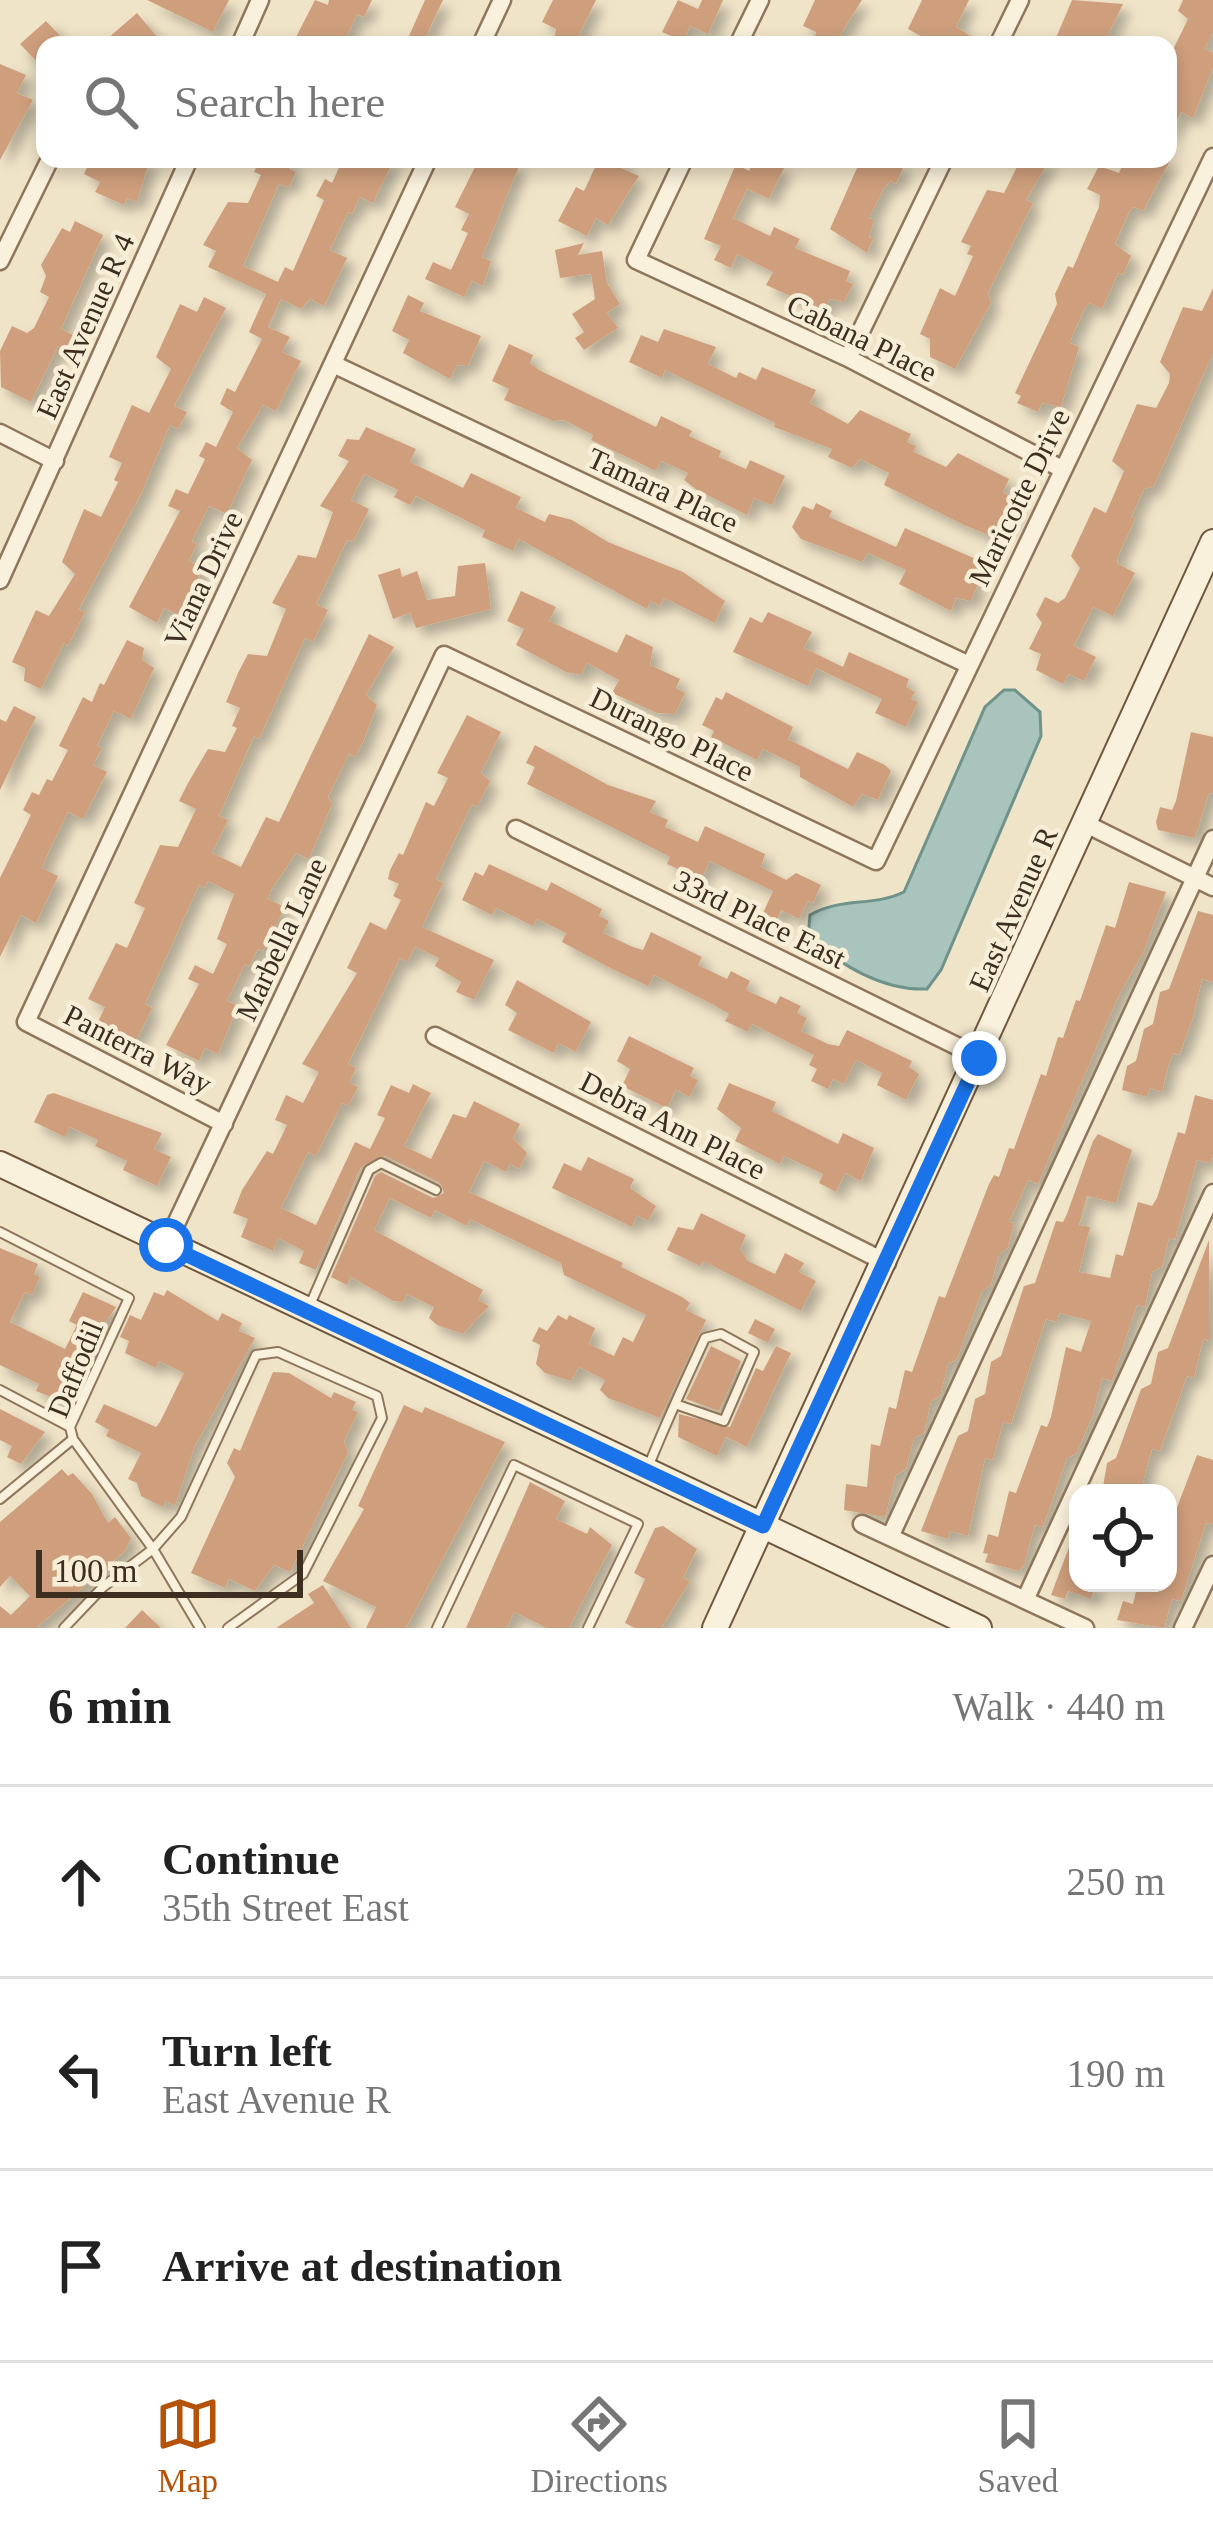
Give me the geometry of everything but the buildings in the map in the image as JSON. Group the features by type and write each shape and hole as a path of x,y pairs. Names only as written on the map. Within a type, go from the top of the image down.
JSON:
{"main road":[{"name":"East Avenue R","path":"715,1628 1213,542"},
{"path":"0,1164 979,1628"}],"street":[{"path":"244,36 260,0"},
{"path":"485,36 502,0"},
{"path":"742,36 760,0"},
{"path":"1002,36 1020,0"},
{"name":"Maricotte Drive","path":"876,861 1213,157"},
{"path":"0,261 46,168"},
{"name":"East Avenue R 4","path":"0,580 185,168"},
{"name":"Viana Drive","path":"26,1022 424,168"},
{"name":"Cabana Place","path":"680,168 636,260 848,358 1062,470"},
{"path":"848,358 940,168"},
{"name":"Tamara Place","path":"333,364 969,665"},
{"path":"0,433 55,460"},
{"name":"Durango Place","path":"444,655 876,861"},
{"name":"Marbella Lane","path":"166,1245 444,655"},
{"path":"1084,823 1213,887"},
{"name":"33rd Place East","path":"516,829 979,1058"},
{"path":"890,1537 1213,839"},
{"name":"Panterra Way","path":"26,1022 224,1124"},
{"name":"Debra Ann Place","path":"435,1036 886,1263"},
{"path":"1025,1600 1213,1193"},
{"path":"862,1524 1084,1628"},
{"path":"1184,1628 1213,1565"}],"lane":[{"path":"307,1312 369,1170 381,1163 436,1190"},
{"name":"Daffodil","path":"0,1232 129,1298 70,1427 73,1438 0,1499"},
{"path":"646,1472 674,1405 712,1333 754,1352 724,1420 674,1405"},
{"path":"64,1628 103,1587 154,1549 181,1517 256,1355 263,1350 278,1352 377,1396 382,1418 303,1574 228,1628"},
{"path":"0,1390 70,1427"},
{"path":"73,1438 154,1549 200,1628"},
{"path":"437,1628 514,1465 638,1524 588,1628"}],"water":[{"path":"1004,690 1015,690 1040,712 1041,736 941,970 927,989 894,986 863,974 808,938 810,915 904,892 985,707"}],"route":[{"path":"166,1245 763,1526 979,1058"}]}
